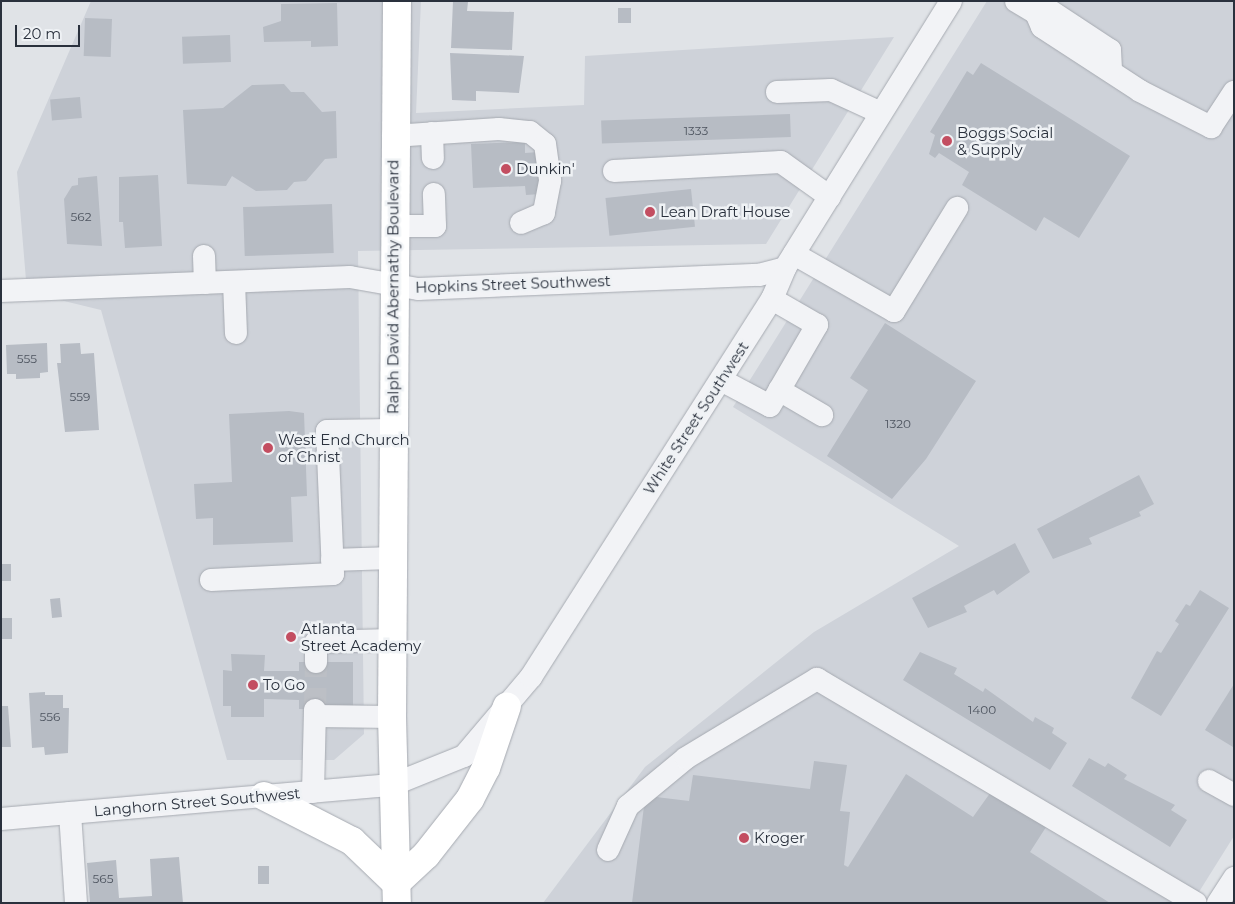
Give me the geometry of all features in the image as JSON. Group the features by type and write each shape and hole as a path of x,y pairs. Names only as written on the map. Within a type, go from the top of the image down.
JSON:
{"main road":[{"name":"Ralph David Abernathy Boulevard","path":"396,1 392,286 392,785 396,893"},
{"path":"264,796 352,841 396,893 470,798 486,768 508,706"}],"street":[{"name":"White Street Southwest","path":"392,785 464,756 508,706 772,299 790,261 951,1"},
{"path":"1016,1 1036,13 1049,10 1110,50 1111,69 1140,90 1211,127 1234,92"},
{"path":"777,92 831,90 882,113"},
{"path":"393,136 499,129 530,132 545,144 550,181 544,213 521,223"},
{"path":"432,133 433,158"},
{"path":"614,171 781,162 830,197"},
{"path":"393,226 434,226 434,194"},
{"path":"790,261 894,311 956,208"},
{"path":"204,256 205,283"},
{"name":"Hopkins Street Southwest","path":"1,291 350,277 392,286 418,289 749,275 790,261"},
{"path":"234,282 236,333"},
{"path":"721,380 770,406 817,324 772,299"},
{"path":"779,390 822,415"},
{"path":"210,580 332,574 328,430 392,430"},
{"path":"332,560 392,558"},
{"path":"316,662 316,642 392,640"},
{"path":"608,850 628,806 686,758 817,679 1196,903"},
{"path":"313,792 315,713 392,717"},
{"path":"1209,782 1234,795"},
{"name":"Langhorn Street Southwest","path":"1,819 392,785"},
{"path":"70,813 76,903"},
{"path":"1218,903 1234,878"}],"shaded area":[{"path":"91,1 421,1 416,113 584,105 585,56 894,37 766,244 358,251 364,734 334,760 227,760 101,310 27,292 17,172"},
{"path":"987,1 1234,1 1234,836 1192,903 543,903 645,767 814,632 959,546 733,407"}],"building":[{"path":"453,1 468,2 467,11 514,12 512,50 451,48"},
{"path":"337,3 338,46 311,47 311,41 264,42 263,27 281,21 281,4"},
{"path":"618,8 631,8 631,23 618,23"},
{"path":"85,18 112,19 111,57 84,56"},
{"path":"230,35 231,62 183,64 182,37"},
{"path":"450,53 524,56 519,93 476,91 476,101 452,100"},
{"path":"981,63 1130,156 1079,238 1044,217 1036,231 962,185 969,172 939,153 935,158 929,154 935,135 930,132 967,71 973,75"},
{"path":"284,84 291,92 304,92 322,112 336,111 337,158 325,159 306,181 294,182 287,190 256,191 232,176 226,186 187,184 183,110 223,108 252,85"},
{"path":"80,97 82,118 52,121 50,100"},
{"path":"790,114 791,137 602,144 601,121"},
{"name":"Dunkin'","path":"525,142 525,153 539,152 540,194 526,195 525,186 473,188 471,144"},
{"path":"158,175 162,246 125,248 123,222 119,222 119,177"},
{"path":"97,176 102,246 67,244 64,199 72,186 78,185 78,178"},
{"name":"Lean Draft House","path":"691,189 695,227 609,236 605,198"},
{"path":"332,204 334,253 245,256 243,207"},
{"path":"885,323 976,381 926,459 892,499 827,456 868,390 850,378"},
{"path":"47,343 48,372 40,373 40,378 16,379 16,374 7,374 6,345"},
{"path":"80,343 81,354 94,353 99,430 65,432 57,363 61,363 60,344"},
{"name":"West End Church of Christ","path":"289,411 304,413 307,496 291,497 293,542 213,545 213,518 196,519 194,484 232,482 229,414"},
{"path":"1139,475 1154,504 1139,512 1141,516 1089,538 1092,544 1053,559 1037,529"},
{"path":"1015,543 1030,572 997,595 994,590 964,606 967,612 928,628 912,598"},
{"path":"1,564 11,564 11,581 1,581"},
{"path":"1200,590 1229,608 1161,716 1131,698 1157,651 1161,653 1179,624 1175,621 1186,604 1190,606"},
{"path":"60,598 62,617 52,618 50,599"},
{"path":"1,618 12,618 12,639 1,639"},
{"path":"920,652 957,668 954,674 983,692 985,688 1033,722 1035,717 1054,728 1052,733 1067,743 1050,770 903,680"},
{"path":"231,654 265,655 264,671 299,671 299,662 353,662 353,710 299,709 299,700 264,699 264,717 231,717 231,706 223,706 223,670 232,671"},
{"path":"1234,684 1234,746 1233,747 1205,730"},
{"path":"45,692 45,695 63,695 63,708 69,708 68,753 45,755 44,747 32,748 29,693"},
{"path":"1,706 8,706 11,747 1,747"},
{"path":"1089,758 1105,767 1108,763 1127,775 1124,779 1175,805 1171,810 1187,820 1170,847 1072,786"},
{"name":"Kroger","path":"814,761 847,765 840,811 850,812 844,865 848,867 906,774 973,817 993,789 1048,824 1030,852 1110,903 632,903 644,806 656,797 689,801 693,775 810,789"},
{"path":"179,857 183,903 90,903 87,863 116,860 119,898 152,896 150,859"},
{"path":"258,866 269,866 269,884 258,884"}],"tunnel":[{"path":"315,710 316,662"}],"place":[{"name":"Boggs Social & Supply","path":"947,141"},
{"name":"Dunkin'","path":"506,169"},
{"name":"Lean Draft House","path":"650,212"},
{"name":"West End Church of Christ","path":"268,448"},
{"name":"Atlanta Street Academy","path":"291,637"},
{"name":"To Go","path":"253,685"},
{"name":"Kroger","path":"744,838"}]}
